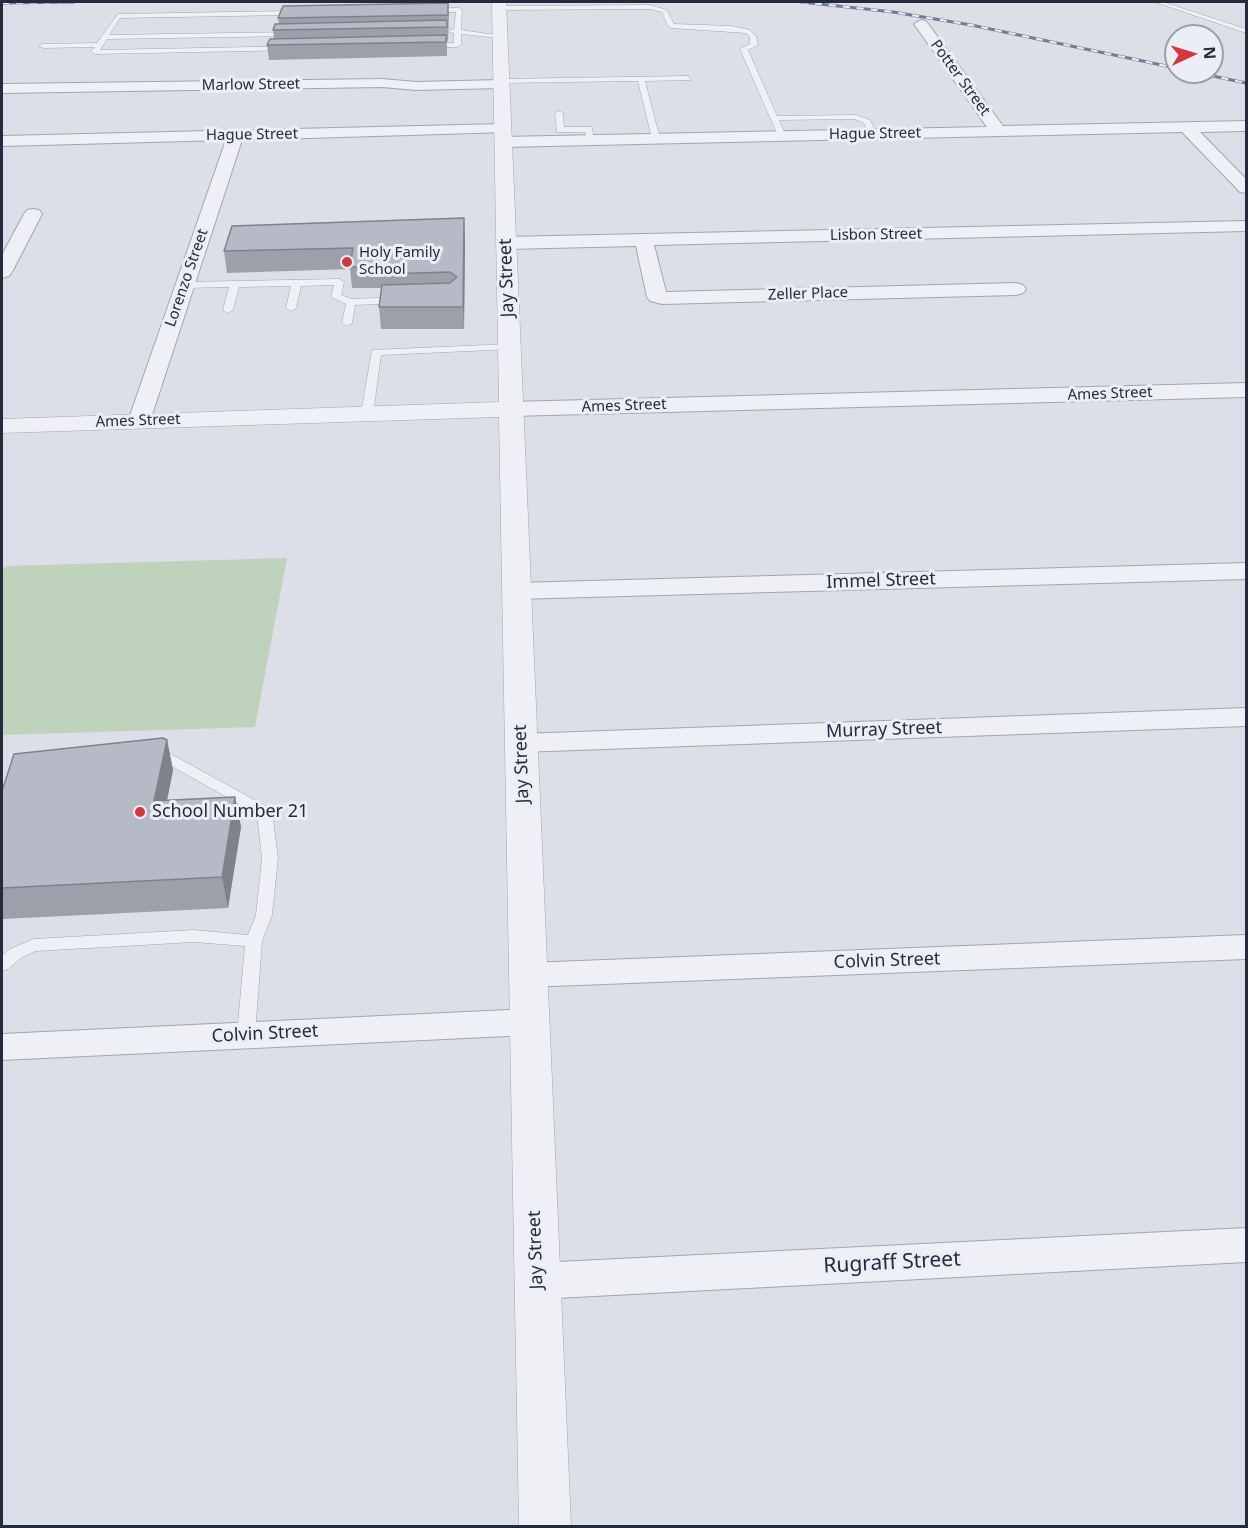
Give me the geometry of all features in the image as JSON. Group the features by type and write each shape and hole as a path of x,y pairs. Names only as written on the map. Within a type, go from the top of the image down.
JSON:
{"street":[{"name":"Jay Street","path":"499,5 545,1527"},
{"name":"Potter Street","path":"921,24 999,132"},
{"name":"Marlow Street","path":"2,89 382,83 416,86 501,83"},
{"name":"Hague Street","path":"2,141 236,135 503,136 591,140 1246,126"},
{"path":"1187,128 1246,188"},
{"name":"Lorenzo Street","path":"139,421 236,135"},
{"path":"2,272 33,214"},
{"name":"Lisbon Street","path":"506,243 1246,226"},
{"name":"Zeller Place","path":"644,241 657,297 662,298 1016,289"},
{"name":"Ames Street","path":"2,426 511,409 1246,390"},
{"name":"Immel Street","path":"516,591 1246,571"},
{"name":"Murray Street","path":"521,743 1246,717"},
{"name":"Colvin Street","path":"528,975 1246,947"},
{"name":"Colvin Street","path":"2,1047 529,1022"},
{"name":"Rugraff Street","path":"537,1281 1246,1245"}],"lane":[{"path":"1158,2 1246,31"},
{"path":"499,5 650,7 665,11 671,26 732,28 748,31 753,36 754,45 744,49 782,136"},
{"path":"456,55 459,33 459,10 118,16 95,52 457,45"},
{"path":"264,49 276,13"},
{"path":"447,19 459,19"},
{"path":"110,26 122,26"},
{"path":"446,30 501,36"},
{"path":"104,37 304,33"},
{"path":"43,46 99,45"},
{"path":"501,83 688,78"},
{"path":"641,79 656,139"},
{"path":"559,113 560,130 589,129 591,140"},
{"path":"774,118 856,117 867,122 873,134"},
{"path":"185,285 339,282 336,297 351,302 407,300"},
{"path":"291,308 297,283"},
{"path":"228,310 235,284"},
{"path":"347,322 351,302"},
{"path":"367,414 376,351 509,347"},
{"path":"138,759 169,758 264,812 270,858 264,915 254,941 246,1035"},
{"path":"2,964 16,953 34,945 194,936 254,941"}],"green space":[{"path":"287,558 255,727 2,735 2,569 8,566"}],"building":[{"path":"448,3 448,15 278,18 283,6"},
{"path":"445,20 447,27 273,30 275,24"},
{"path":"446,35 446,42 267,45 270,39"},
{"path":"464,218 463,307 379,307 382,285 450,283 457,277 450,272 383,274 384,266 350,267 353,248 224,251 232,226"},
{"path":"163,738 167,740 154,801 235,797 222,877 2,888 2,791 14,754"}],"railway":[{"path":"2,3 74,2"},
{"path":"801,2 893,12 971,25 1164,65"},
{"path":"1224,78 1246,83"}],"place":[{"name":"Holy Family School","path":"347,262"},
{"name":"School Number 21","path":"140,812"}]}
